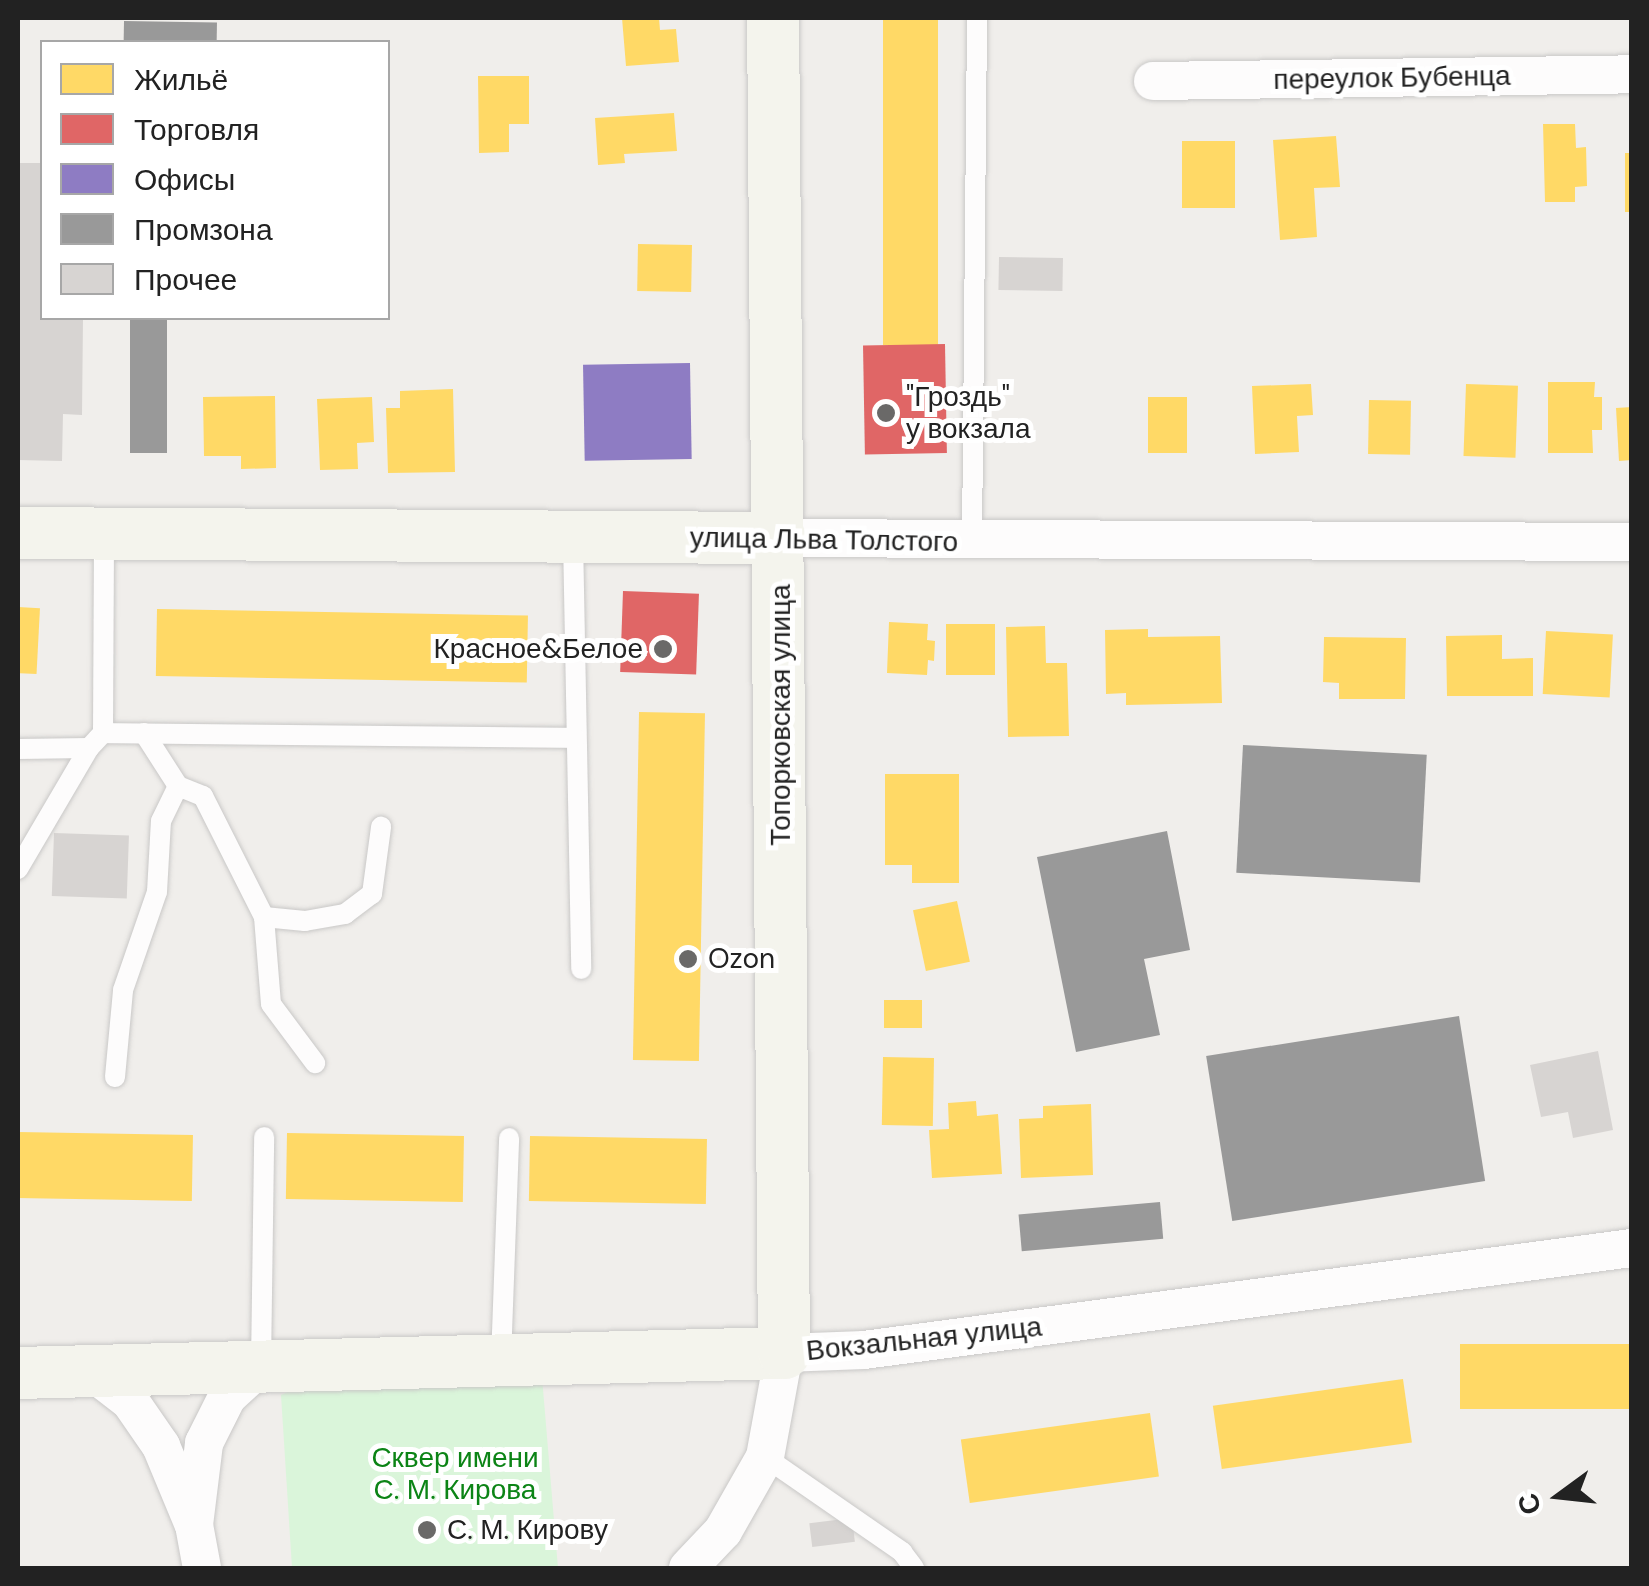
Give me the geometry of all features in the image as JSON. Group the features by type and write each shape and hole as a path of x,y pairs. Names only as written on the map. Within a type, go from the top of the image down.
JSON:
{"street":[{"name":"Топорковская улица","path":"773,18 784,1352"},
{"name":"переулок Бубенца","path":"1152,81 1632,74"},
{"name":"улица Льва Толстого","path":"18,534 972,542 1632,542"},
{"name":"Вокзальная улица","path":"52,1372 864,1350 1632,1248"},
{"path":"688,1568 723,1530 765,1457 784,1352"},
{"path":"194,1526 204,1443 227,1397 261,1366"},
{"path":"52,1372 130,1401 161,1446 194,1526 202,1568"}],"lane":[{"path":"972,542 977,18"},
{"path":"18,870 96,741 104,534"},
{"path":"573,538 581,968"},
{"path":"18,749 144,733 575,738"},
{"path":"144,733 178,786 203,796 264,917 271,1004 315,1063"},
{"path":"114,1077 123,990 158,892 161,820 178,786"},
{"path":"264,917 305,921 345,914 372,894 381,827"},
{"path":"261,1366 264,1137"},
{"path":"501,1360 509,1138"},
{"path":"765,1457 902,1552 914,1568"}],"green space":[{"name":"Сквер имени С. М. Кирова","path":"542,1377 558,1568 292,1568 281,1395 306,1383"}],"building: Жильё":[{"path":"622,18 659,18 660,30 676,29 679,62 626,66"},
{"path":"883,18 938,18 938,345 883,345"},
{"path":"478,76 529,76 529,124 509,124 509,152 479,153"},
{"path":"674,113 677,151 624,154 625,163 598,165 595,118"},
{"path":"1543,124 1575,124 1576,148 1586,147 1587,186 1575,187 1575,202 1545,202"},
{"path":"1336,136 1340,187 1314,188 1317,237 1280,240 1273,140"},
{"path":"1182,141 1235,141 1235,208 1182,208"},
{"path":"1625,153 1632,153 1632,212 1625,212"},
{"path":"638,244 692,245 691,292 637,291"},
{"path":"1548,382 1595,382 1594,397 1602,397 1602,430 1592,430 1593,453 1548,453"},
{"path":"1311,384 1313,415 1297,416 1299,452 1255,454 1252,386"},
{"path":"1466,384 1518,386 1515,458 1463,456"},
{"path":"453,389 455,472 388,473 386,408 400,408 400,391"},
{"path":"275,396 276,468 241,469 241,456 204,456 203,397"},
{"path":"372,397 374,442 357,443 358,469 320,470 317,399"},
{"path":"1148,397 1187,397 1187,453 1148,453"},
{"path":"1369,400 1411,401 1410,455 1368,454"},
{"path":"1632,407 1632,460 1619,461 1616,408"},
{"path":"18,607 40,608 37,674 18,673"},
{"path":"157,609 528,615 527,682 156,676"},
{"path":"889,622 928,624 927,640 935,641 934,661 928,660 927,675 887,673"},
{"path":"946,624 995,624 995,675 946,675"},
{"path":"1045,626 1046,663 1067,663 1069,736 1008,737 1006,627"},
{"path":"1148,629 1148,637 1220,636 1222,703 1126,705 1126,693 1106,694 1105,630"},
{"path":"1546,631 1613,635 1610,697 1543,694"},
{"path":"1502,635 1502,659 1533,658 1533,696 1447,696 1446,636"},
{"path":"1324,637 1406,638 1405,699 1339,699 1339,683 1323,682"},
{"path":"639,712 705,713 699,1061 633,1060"},
{"path":"885,774 959,774 959,883 912,883 912,865 885,865"},
{"path":"957,901 970,962 926,971 913,910"},
{"path":"884,1000 922,1000 922,1028 884,1028"},
{"path":"883,1057 934,1058 933,1126 882,1125"},
{"path":"976,1101 977,1116 998,1114 1002,1174 932,1178 929,1130 949,1129 948,1103"},
{"path":"1091,1104 1093,1175 1021,1178 1019,1119 1043,1118 1043,1106"},
{"path":"18,1132 193,1135 192,1201 18,1198"},
{"path":"287,1133 464,1136 463,1202 286,1199"},
{"path":"530,1136 707,1139 706,1204 529,1201"},
{"path":"1460,1344 1632,1344 1632,1409 1460,1409"},
{"path":"1403,1379 1412,1442 1222,1469 1213,1406"},
{"path":"1150,1413 1159,1476 970,1503 961,1440"}],"building: Торговля":[{"path":"945,344 947,453 865,454 863,345"},
{"path":"623,591 699,594 696,675 620,672"}],"building: Офисы":[{"path":"690,363 692,459 585,461 583,365"}],"building: Промзона":[{"path":"124,21 217,23 217,40 124,40"},
{"path":"130,320 167,320 167,453 130,453"},
{"path":"1243,745 1427,755 1420,882 1236,873"},
{"path":"1167,831 1190,950 1144,959 1160,1035 1076,1052 1037,857"},
{"path":"1459,1016 1485,1181 1232,1221 1206,1056"},
{"path":"1160,1202 1163,1239 1022,1251 1019,1214"}],"building: Прочее":[{"path":"18,163 40,163 40,320 83,320 82,415 63,414 62,461 18,460"},
{"path":"999,257 1063,258 1062,291 998,290"},
{"path":"54,833 129,836 127,899 52,896"},
{"path":"1598,1051 1613,1130 1573,1138 1568,1112 1541,1117 1530,1065"},
{"path":"852,1518 855,1542 812,1547 809,1523"}],"place":[{"name":"\"Гроздь\" у вокзала","path":"886,413"},
{"name":"Красное&Белое","path":"663,649"},
{"name":"Ozon","path":"688,959"},
{"name":"С. М. Кирову","path":"427,1530"}]}
